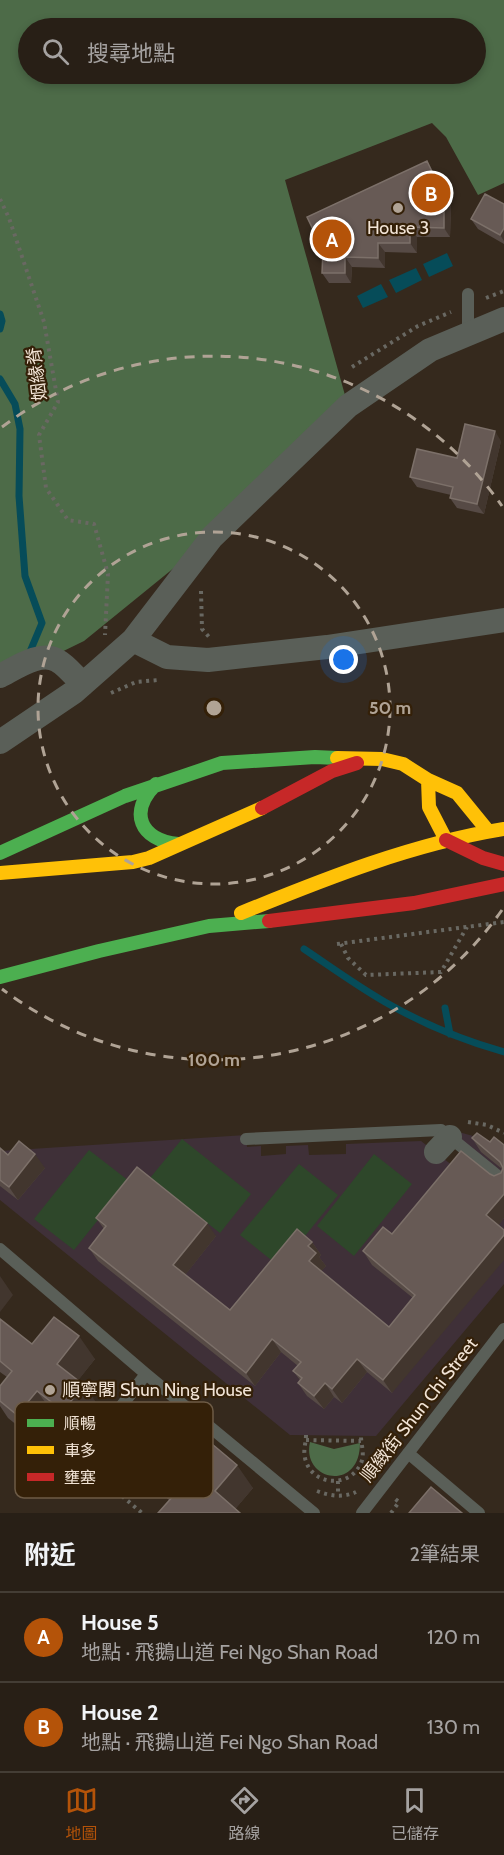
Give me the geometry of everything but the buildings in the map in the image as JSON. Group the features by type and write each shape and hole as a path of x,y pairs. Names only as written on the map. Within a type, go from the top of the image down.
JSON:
{"main road":[{"path":"0,853 125,796 222,763 315,757 389,759 403,764 428,780 457,793 488,831"},
{"path":"0,873 133,862 149,858 256,811 332,771 373,758"},
{"path":"428,780 429,807 446,840 483,858 504,864"},
{"path":"156,784 141,802 142,824 153,838 161,842 178,844"},
{"path":"209,926 386,856 468,834 504,829"},
{"path":"0,977 209,926 301,918 414,903 504,884"}],"street":[{"path":"0,742 74,692 133,640 212,537 348,405 430,350 504,319"},
{"path":"133,640 167,657 208,660 327,647 504,620"},
{"path":"0,676 34,660 47,657 58,661 83,684"}],"lane":[{"path":"468,294 468,333"},
{"path":"246,1139 441,1130 443,1145 504,1181"},
{"path":"0,1249 181,1402"},
{"name":"順緻街 Shun Chi Street","path":"362,1513 504,1329"},
{"path":"124,1402 146,1374"},
{"path":"213,1428 314,1513"},
{"path":"408,1453 479,1513"}],"path":[{"name":"姻緣脊","path":"0,199 9,218 44,322 58,402 39,435 46,488 69,520 93,524 108,573 106,662"},
{"path":"201,590 202,629 211,639 220,640"},
{"path":"467,927 441,972 366,975 348,958 341,944 504,922"},
{"path":"306,1438 362,1438 362,1461 358,1469 343,1481 338,1481 323,1480 309,1468 304,1450 306,1438"},
{"path":"338,1481 338,1496"}],"shaded area":[{"path":"459,1132 504,1145 504,1178 454,1137"},
{"path":"246,1135 247,1147 261,1146 261,1156 286,1154 286,1146 308,1145 309,1155 346,1154 346,1144 421,1141 457,1169 504,1191 504,1284 376,1436 290,1435 0,1200 0,1151"}],"green space":[{"path":"0,0 504,0 504,183 478,195 446,137 432,123 285,180 348,406 212,537 84,641 0,682"},
{"path":"182,1139 251,1194 220,1233 150,1178"},
{"path":"89,1150 129,1181 74,1250 34,1219"},
{"path":"374,1154 412,1184 354,1256 317,1226"},
{"path":"299,1164 338,1195 280,1267 240,1235"},
{"path":"310,1442 334,1449 360,1443 357,1459 351,1469 342,1475 332,1476 322,1473 314,1466 310,1455"}],"water":[{"path":"447,253 453,266 429,277 423,264"},
{"path":"416,268 422,280 396,293 389,280"},
{"path":"381,284 388,297 363,308 357,296"}],"waterway":[{"path":"0,314 2,321 0,329"},
{"path":"0,379 15,404 20,429 19,496 25,576 42,623 29,654"},
{"path":"304,949 364,990 414,1017 458,1037 504,1052"},
{"path":"445,1008 450,1034"}],"traffic: fast":[{"path":"0,853 125,796 222,763 315,757 337,758"},
{"path":"156,784 147,794 142,805 142,823 155,837 178,844"},
{"path":"0,977 209,926 269,921"}],"traffic: slow":[{"path":"337,758 382,759 403,764 428,780 457,793 488,831"},
{"path":"428,780 429,807 446,840"},
{"path":"0,873 133,862 149,858 262,808"},
{"path":"241,913 338,875 403,853 470,835 504,829"}],"traffic: jam":[{"path":"262,808 332,771 357,763"},
{"path":"446,840 483,858 504,864"},
{"path":"269,921 414,903 504,884"}],"place":[{"name":"House 2","path":"431,193"},
{"name":"House 3","path":"398,208"},
{"name":"House 5","path":"332,239"},
{"name":"順寧閣 Shun Ning House","path":"50,1390"}]}
